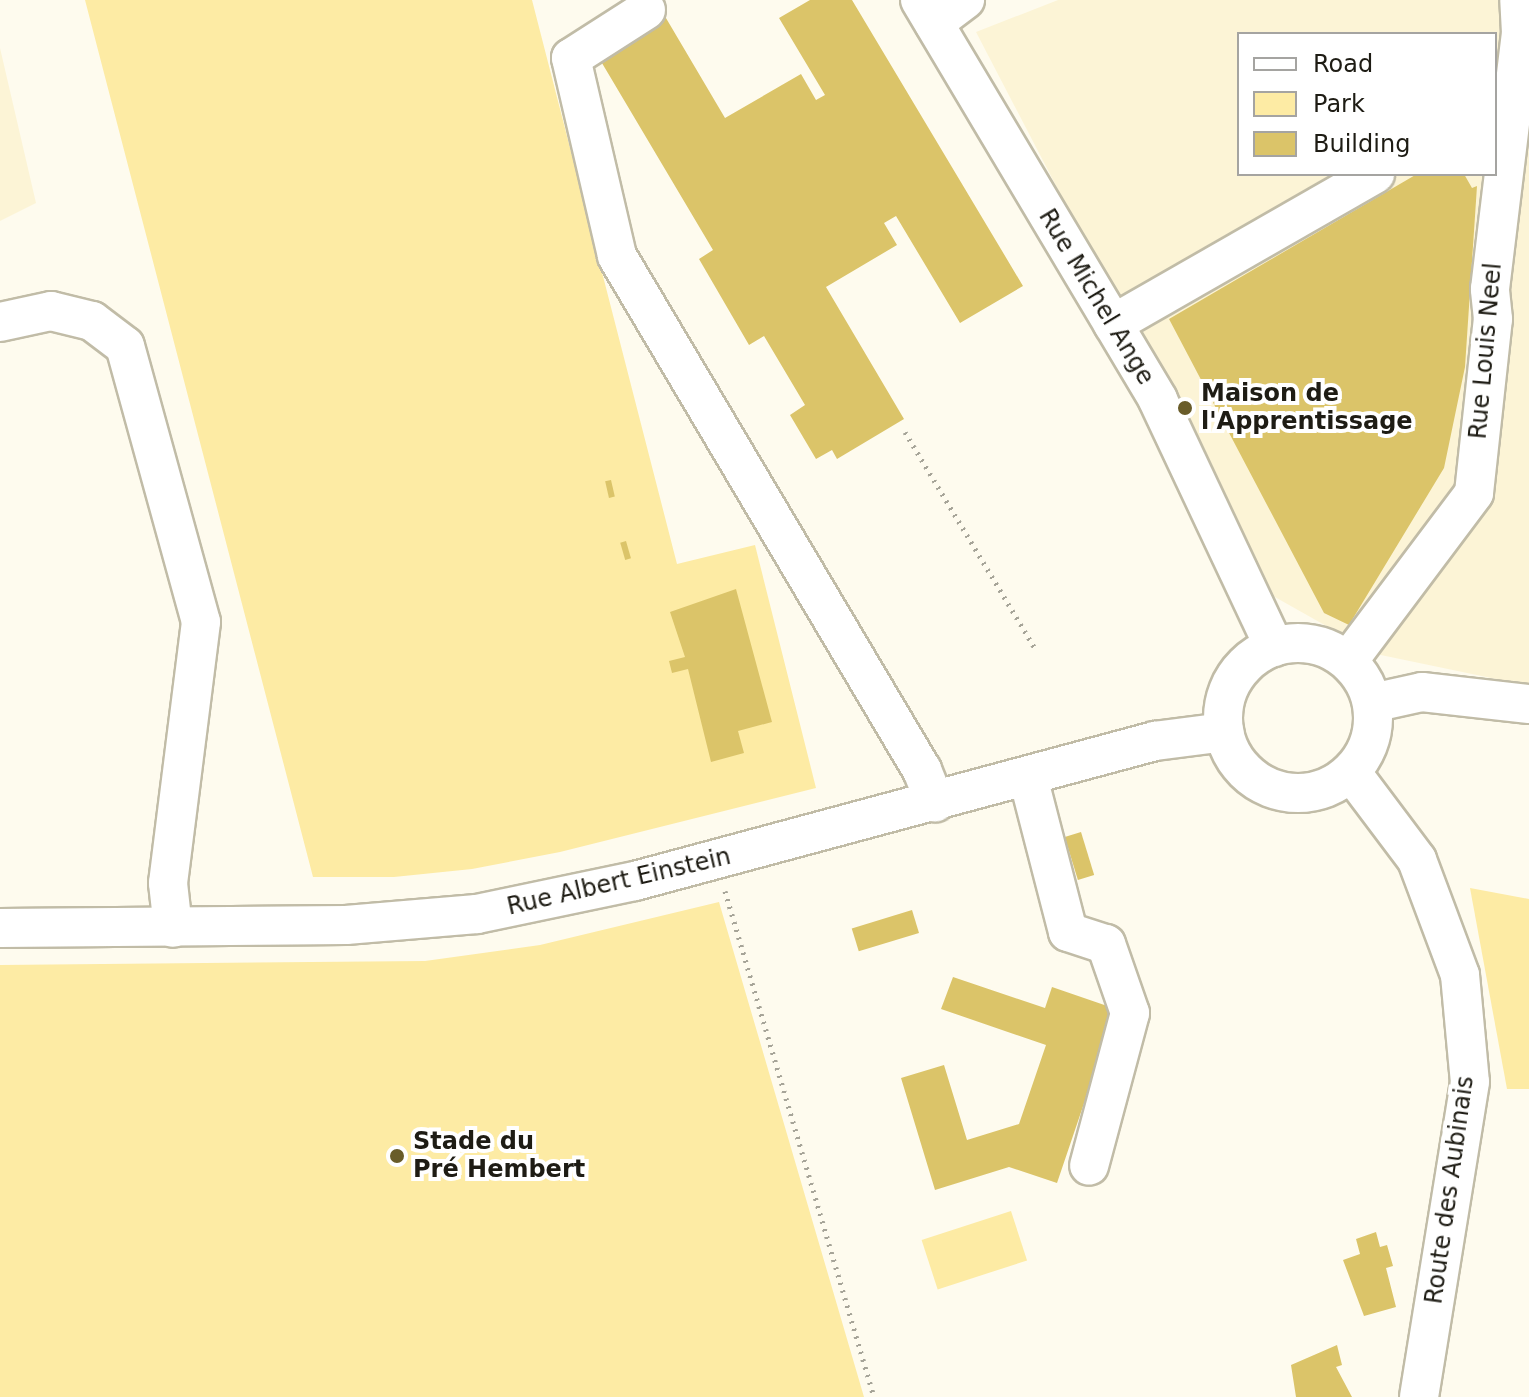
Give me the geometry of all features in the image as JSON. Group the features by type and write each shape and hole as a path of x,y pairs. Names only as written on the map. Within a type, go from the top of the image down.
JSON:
{"street":[{"path":"927,11 965,0"},
{"name":"Rue Louis Neel","path":"1348,661 1474,493 1493,319 1490,289 1504,100 1519,0"},
{"path":"646,10 571,58 617,256 922,770 935,802"},
{"name":"Rue Michel Ange","path":"927,11 1158,400 1274,647"},
{"path":"1113,324 1372,176"},
{"path":"0,322 51,311 92,321 125,346 201,622 168,883 173,928"},
{"path":"1311,644 1348,661 1372,703 1368,745 1351,772 1314,792 1270,788 1239,766 1224,732 1228,691 1241,668 1274,647 1311,644"},
{"path":"1372,703 1422,692 1529,704"},
{"name":"Rue Albert Einstein","path":"0,928 346,925 477,914 635,881 1155,741 1224,732"},
{"name":"Route des Aubinais","path":"1351,772 1417,860 1460,975 1470,1082 1419,1397"},
{"path":"1028,777 1068,932 1106,944 1130,1013 1089,1166"}],"path":[{"path":"905,432 1036,650"},
{"path":"722,881 874,1397"}],"shaded area":[{"path":"1058,0 1529,0 1529,686 1376,654 1268,593 976,32"},
{"path":"0,48 36,203 0,221"}],"green space":[{"path":"85,0 532,0 677,564 755,545 816,788 560,852 472,869 394,877 313,877"},
{"path":"1470,888 1529,899 1529,1089 1507,1089"},
{"name":"Stade du Pré Hembert","path":"719,902 864,1397 0,1397 0,965 425,961 540,945"},
{"path":"1011,1211 1027,1260 938,1290 922,1240"}],"building":[{"path":"810,0 852,0 1023,286 960,323 896,216 884,223 897,245 826,287 904,419 837,459 832,450 816,459 790,415 805,405 764,336 749,345 699,259 713,250 596,53 663,13 725,118 801,74 816,100 825,95 779,18"},
{"path":"1414,176 1465,176 1472,188 1477,186 1465,367 1444,468 1349,625 1324,613 1169,319"},
{"path":"611,480 615,497 609,498 605,481"},
{"path":"626,541 631,558 625,560 620,543"},
{"path":"736,589 772,722 738,731 744,753 711,762 688,669 672,673 669,661 685,657 670,612"},
{"path":"1081,832 1094,875 1078,880 1065,837"},
{"path":"912,910 919,933 859,951 852,928"},
{"path":"953,977 1045,1008 1052,987 1116,1009 1057,1183 1009,1167 935,1190 901,1078 944,1065 967,1140 1019,1124 1046,1045 941,1009"},
{"path":"1376,1232 1380,1247 1387,1245 1393,1266 1386,1268 1396,1307 1364,1316 1343,1260 1360,1254 1356,1239"},
{"path":"1337,1345 1342,1365 1336,1367 1352,1397 1296,1397 1291,1365"}],"place":[{"name":"Maison de l'Apprentissage","path":"1185,408"},
{"name":"Stade du Pré Hembert","path":"397,1156"}]}
